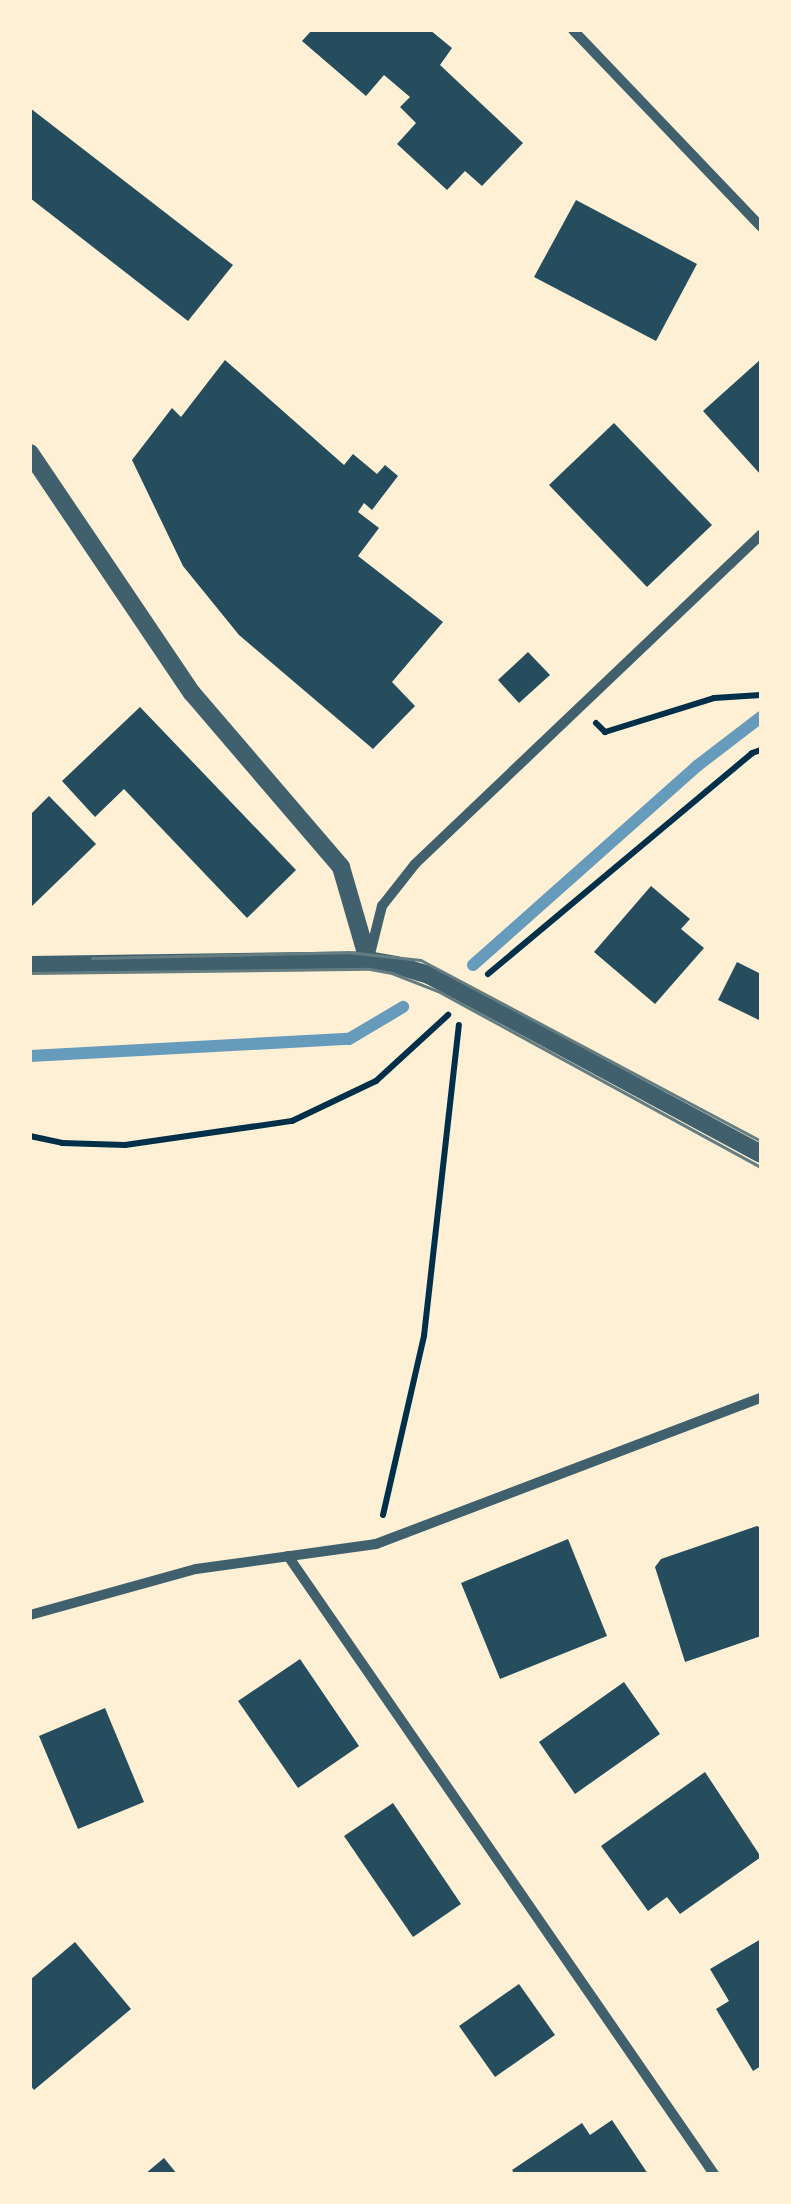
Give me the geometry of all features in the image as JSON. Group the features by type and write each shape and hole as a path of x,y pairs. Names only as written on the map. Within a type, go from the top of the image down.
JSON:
{"street":[{"path":"572,30 761,227"},
{"path":"30,453 192,692 342,866 368,960"},
{"path":"368,960 382,906 415,864 761,535"},
{"path":"30,965 368,960 428,975 761,1154"},
{"path":"30,1615 196,1570 376,1544 761,1398"},
{"path":"288,1556 714,2174"}],"path":[{"path":"582,708 605,732 714,698 761,695"},
{"path":"30,1136 62,1143 126,1145 292,1121 376,1081 432,1033 465,994 752,752 761,750"},
{"path":"376,1544 424,1336 450,1073 465,994"}],"building":[{"path":"312,30 430,30 452,48 440,65 523,143 482,186 465,171 447,190 397,144 416,123 400,107 410,97 384,75 366,96 302,41"},
{"path":"30,108 233,265 188,321 30,198"},
{"path":"576,200 697,264 656,341 534,277"},
{"path":"761,359 761,475 703,411"},
{"path":"225,360 344,465 353,454 377,474 385,465 398,476 372,510 364,503 358,512 379,528 358,556 443,622 392,682 415,706 373,749 239,635 183,566 132,460 172,408 181,417"},
{"path":"614,423 712,525 647,587 549,485"},
{"path":"528,652 550,675 519,703 498,680"},
{"path":"140,707 296,870 247,918 124,789 95,817 62,781"},
{"path":"49,796 96,844 30,908 30,815"},
{"path":"651,886 690,919 681,929 704,948 655,1004 594,952"},
{"path":"737,962 761,974 761,1021 718,1000"},
{"path":"757,1526 761,1528 761,1636 685,1662 655,1567 661,1559"},
{"path":"568,1539 607,1636 500,1679 461,1583"},
{"path":"300,1659 359,1746 298,1788 238,1701"},
{"path":"624,1682 660,1734 575,1794 539,1742"},
{"path":"105,1708 144,1802 78,1829 39,1736"},
{"path":"705,1772 761,1857 680,1914 667,1897 648,1911 601,1846"},
{"path":"393,1803 461,1904 413,1937 344,1836"},
{"path":"761,1939 761,2066 753,2071 716,2009 729,2001 710,1969"},
{"path":"75,1942 131,2009 34,2090 30,2085 30,1980"},
{"path":"519,1984 555,2035 495,2077 459,2026"},
{"path":"612,2120 648,2174 515,2174 512,2170 582,2123 590,2135"},
{"path":"164,2158 177,2174 145,2174"}],"waterway":[{"path":"473,965 697,766 761,717"},
{"path":"30,1056 349,1039 403,1007"}],"tram line":[{"path":"92,958 347,952 421,960 761,1141"},
{"path":"30,973 370,969 392,973 438,991 761,1167"}]}
